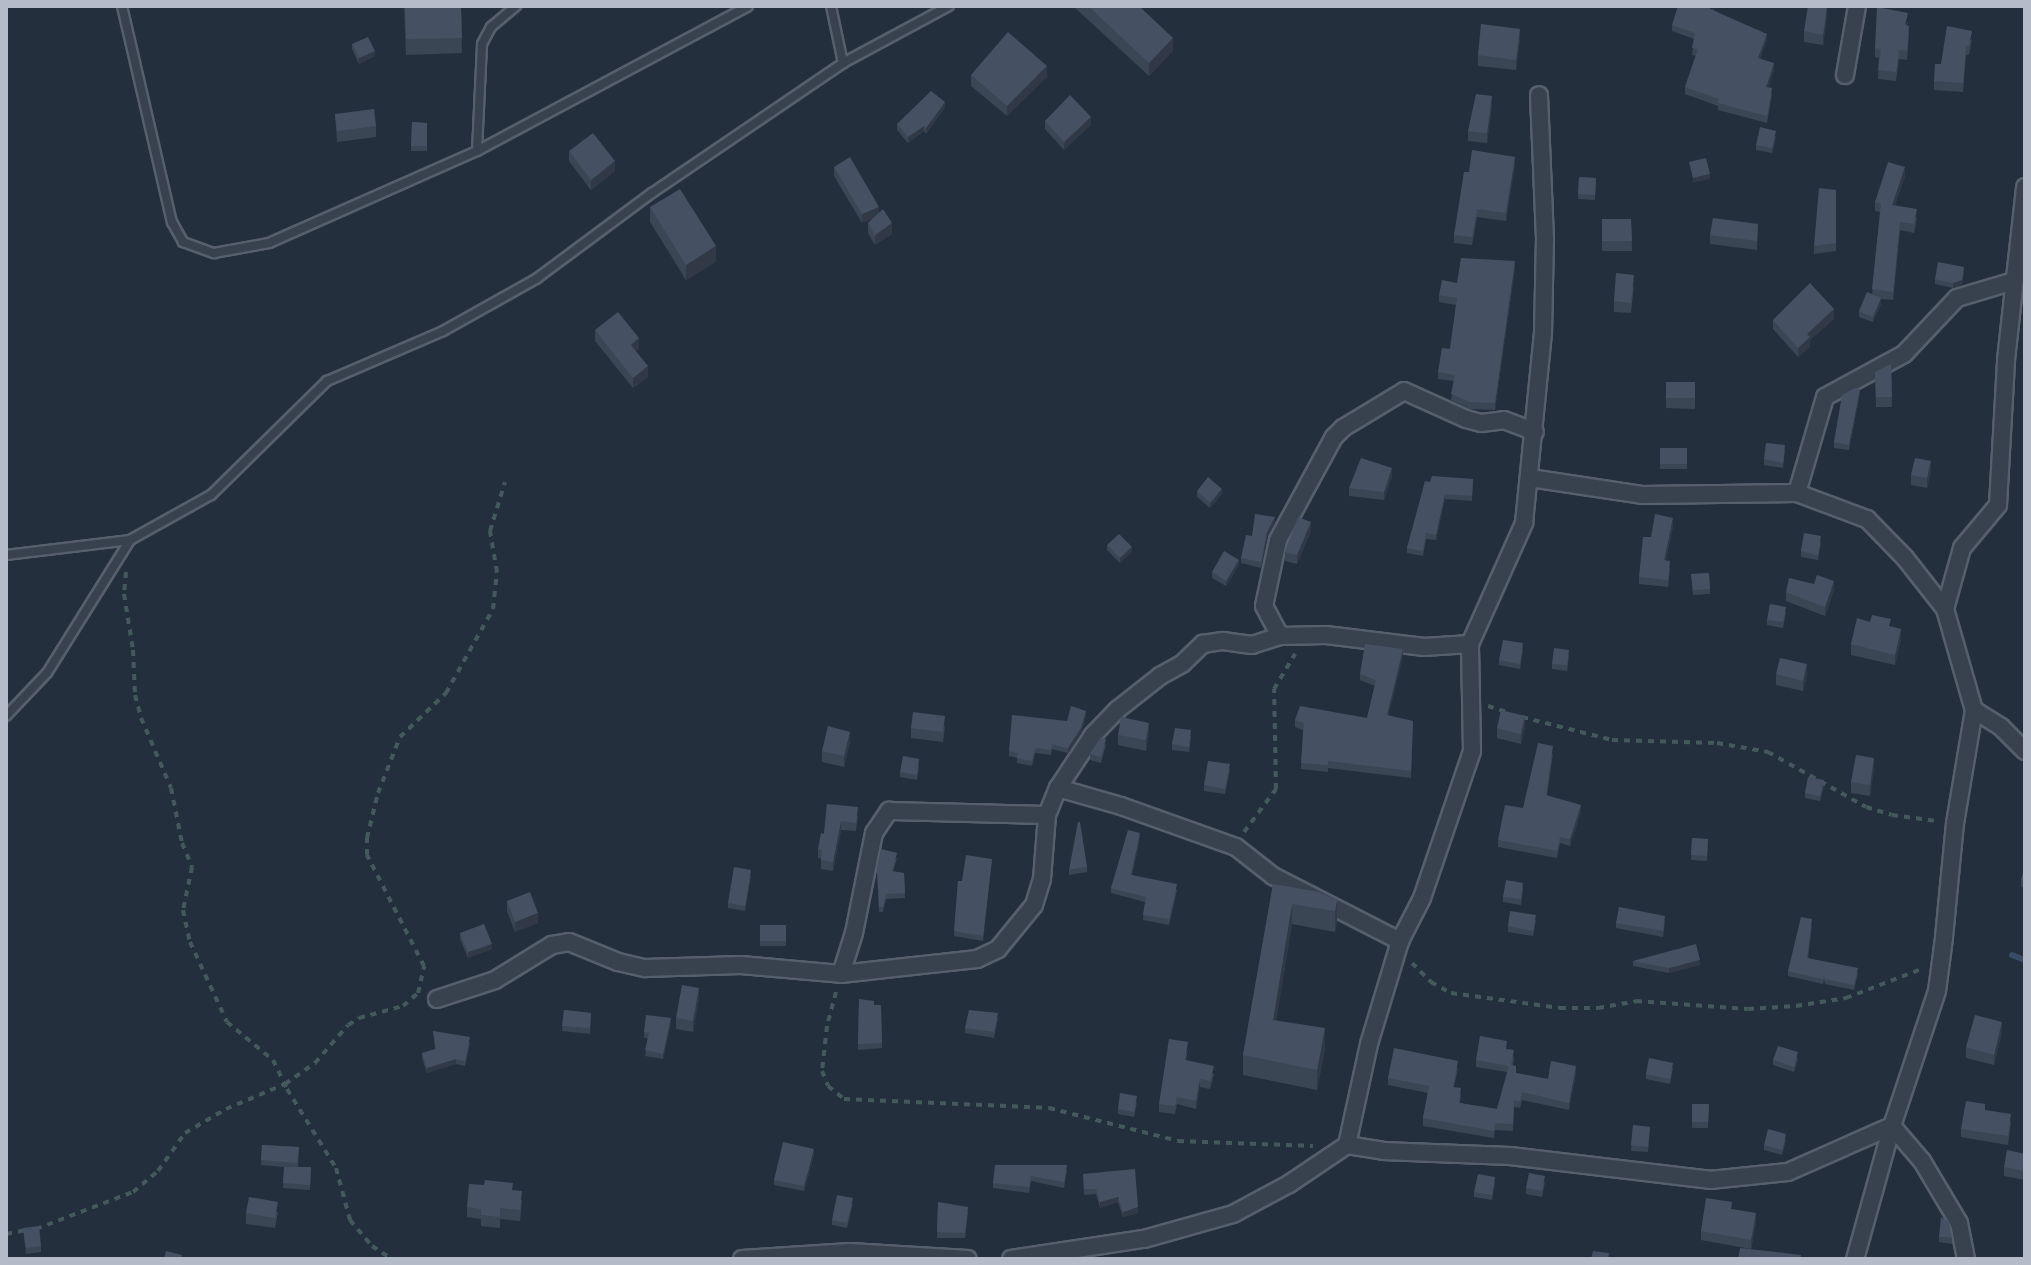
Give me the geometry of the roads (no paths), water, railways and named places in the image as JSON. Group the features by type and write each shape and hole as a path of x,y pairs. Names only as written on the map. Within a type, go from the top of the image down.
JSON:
{"street":[{"path":"1845,75 1857,6"},
{"path":"1347,1145 1369,1044 1399,945 1422,898 1472,751 1470,644 1524,523 1535,432 1545,239 1539,95"},
{"path":"1945,609 1962,548 1998,505 2014,281 2025,187"},
{"path":"1797,493 1825,397 1904,354 1957,298 2014,281"},
{"path":"1280,636 1264,606 1278,540 1334,437 1343,428 1404,391 1466,419 1481,423 1504,420 1535,432"},
{"path":"1530,478 1642,495 1797,493 1867,519 1905,558 1945,609 1974,710 1955,823 1941,962 1927,1023 1892,1126 1855,1259"},
{"path":"437,999 495,980 552,945 569,942 618,962 645,968 741,965 841,974 977,959 998,949 1034,905 1042,879 1047,815 1058,788 1093,735 1117,710 1160,676 1183,663 1203,644 1223,641 1252,645 1280,636 1313,635 1424,647 1470,644"},
{"path":"1974,710 2001,727 2025,751"},
{"path":"2001,727 2025,733"},
{"path":"1058,788 1121,806 1236,847 1273,876 1399,945"},
{"path":"841,974 854,933 874,833 889,811 1047,815"},
{"path":"1011,1259 1144,1239 1233,1214 1289,1184 1347,1145 1383,1151 1510,1156 1710,1180 1788,1172 1892,1126"},
{"path":"1892,1126 1916,1151 1959,1223 1966,1259"},
{"path":"742,1259 853,1255 968,1259"}],"lane":[{"path":"122,6 172,222 177,235 194,248 214,253 269,243 477,151 748,6"},
{"path":"477,151 482,44 491,27 516,6"},
{"path":"831,6 843,63"},
{"path":"6,555 130,540 211,495 327,381 443,331 536,279 677,176 843,63 949,6"},
{"path":"6,716 47,673 130,540"}],"waterway":[{"path":"2012,955 2025,960"}]}
